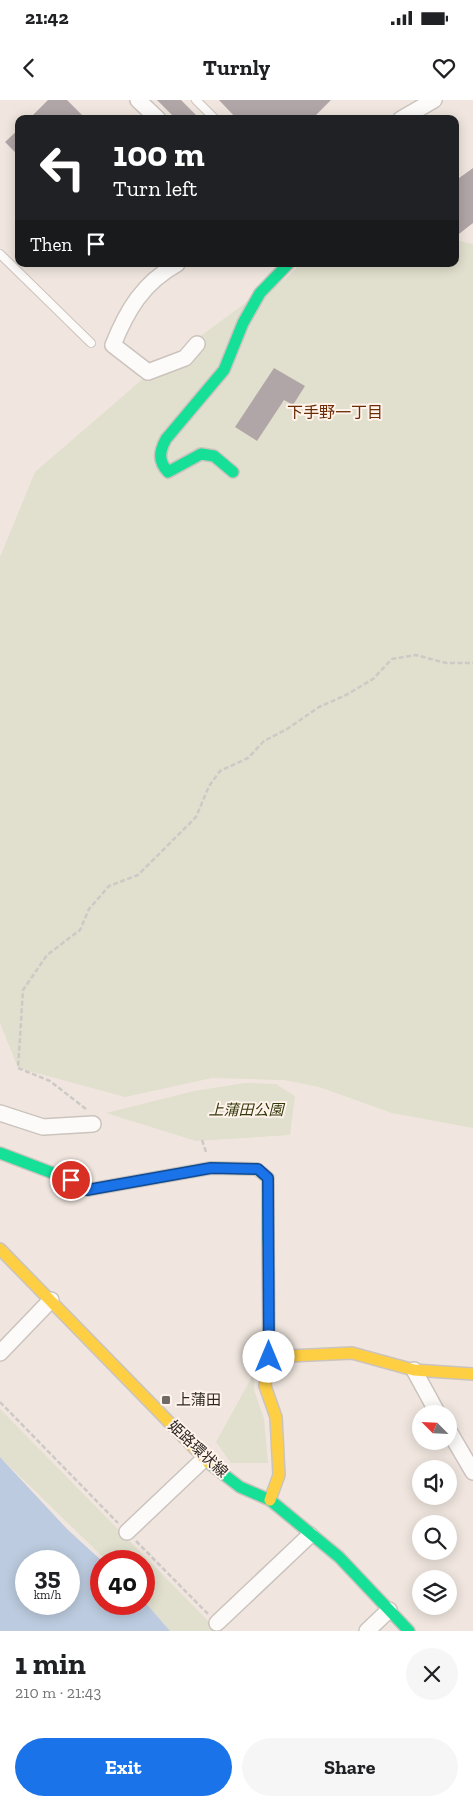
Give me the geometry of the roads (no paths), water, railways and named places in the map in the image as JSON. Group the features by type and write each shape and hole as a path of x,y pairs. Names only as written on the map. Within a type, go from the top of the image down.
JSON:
{"street":[{"path":"138,100 154,115"},
{"path":"408,115 434,100"},
{"path":"172,267 154,279 125,314 113,345 148,372 185,358 197,344"},
{"path":"233,472 213,454 204,452 168,472 161,466 159,452 166,439 224,370 243,323 260,294 285,267"},
{"path":"0,1113 43,1127 93,1124"},
{"path":"0,1153 71,1180 87,1190 211,1168 258,1169 268,1178 269,1357 265,1386 276,1417 278,1475 270,1500"},
{"name":"姫路環状線","path":"0,1249 204,1459 240,1487 270,1500 339,1556 409,1631"},
{"path":"0,1353 51,1300"},
{"path":"269,1357 352,1353 414,1370 473,1374"},
{"path":"414,1370 433,1405"},
{"path":"458,1446 473,1472"},
{"path":"127,1532 204,1459"},
{"path":"217,1624 310,1534"},
{"path":"367,1631 389,1610"}],"lane":[{"path":"200,101 211,115"},
{"path":"0,254 91,343"}],"water":[{"path":"0,1457 67,1529 90,1550 90,1615 155,1614 170,1631 0,1631"}],"place":[{"name":"上蒲田","path":"166,1400"}],"district":[{"name":"下手野一丁目","path":"335,412"}],"park label":[{"name":"上蒲田公園","path":"246,1110"}]}
